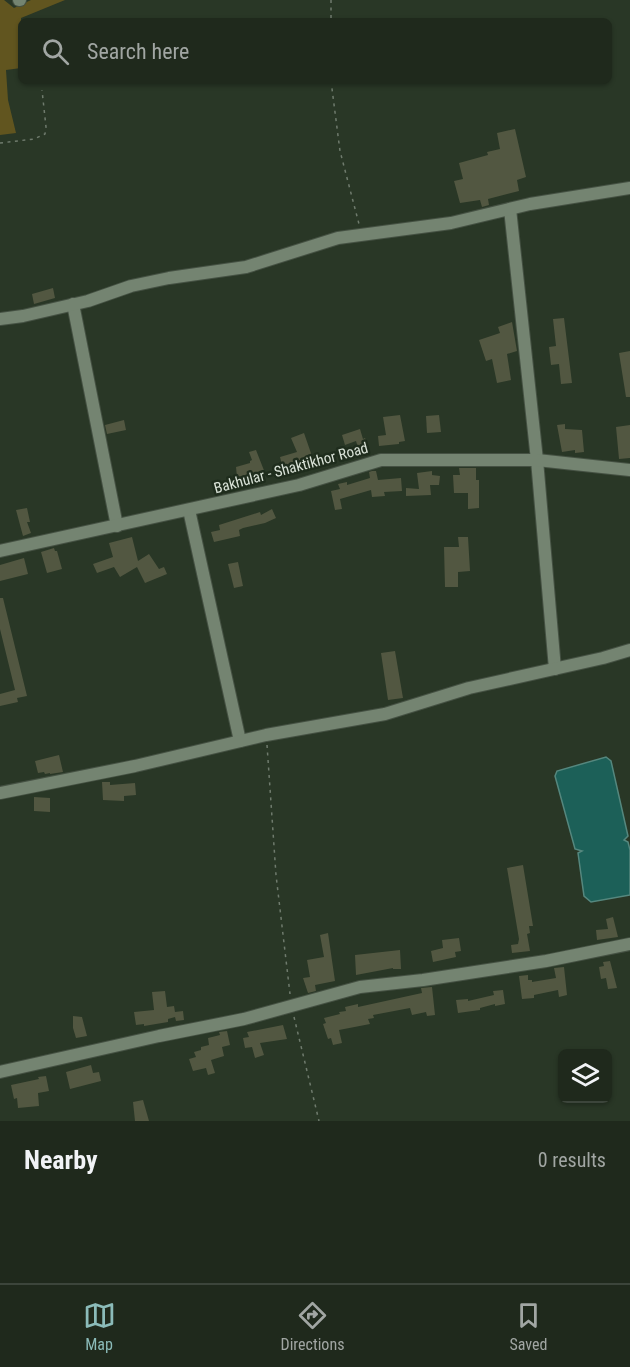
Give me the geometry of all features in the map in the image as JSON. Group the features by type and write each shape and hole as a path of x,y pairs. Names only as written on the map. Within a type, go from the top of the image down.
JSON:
{"street":[{"path":"0,319 73,304 131,286 246,267 338,238 451,223 583,194 630,188"},
{"path":"510,209 537,460 555,669"},
{"path":"73,304 117,526"},
{"name":"Bakhular - Shaktikhor Road","path":"0,551 298,485 381,460 537,460 630,470"},
{"path":"189,510 240,741"},
{"path":"0,793 266,735 385,714 469,687 630,650"},
{"path":"0,1072 244,1018 360,987 546,961 630,944"}],"path":[{"path":"330,0 331,18"},
{"path":"331,84 340,152 362,235"},
{"path":"0,143 34,139 45,134 42,90"},
{"path":"266,735 276,875 292,1005 319,1121"}],"shaded area":[{"path":"0,0 4,0 14,8 31,0 65,0 18,18 18,68 6,70 8,100 16,133 0,135"}],"water":[{"path":"606,757 611,761 628,836 624,840 628,842 630,850 630,895 591,902 584,896 578,853 582,851 575,849 555,776 557,771"}],"building":[{"path":"515,129 526,177 517,180 519,191 488,199 489,205 482,207 480,200 460,203 454,181 463,179 459,163 488,155 487,152 500,149 497,133"},
{"path":"53,288 55,298 34,304 32,294"},
{"path":"564,318 572,383 561,384 559,364 551,365 549,347 556,346 553,319"},
{"path":"512,322 517,351 507,354 511,380 497,383 492,359 486,361 479,340 500,333 498,327"},
{"path":"630,351 630,397 626,397 619,353"},
{"path":"400,415 405,441 399,444 379,446 378,436 386,435 383,417"},
{"path":"439,415 441,432 427,433 426,416"},
{"path":"124,420 126,430 107,434 105,425"},
{"path":"565,424 565,429 582,430 584,452 575,453 575,450 562,452 557,425"},
{"path":"630,425 630,458 619,459 616,427"},
{"path":"360,429 368,445 365,446 368,454 361,457 356,441 345,445 342,435"},
{"path":"304,433 313,459 321,456 323,464 303,471 302,468 284,473 280,457 297,452 291,438"},
{"path":"256,450 265,473 246,478 248,485 238,487 236,467 250,463 252,460 249,452"},
{"path":"459,468 476,468 476,480 479,480 479,508 468,509 468,493 454,493 453,475 460,475"},
{"path":"376,471 378,480 401,478 402,491 384,492 385,496 372,497 371,490 340,499 342,509 335,510 331,491 340,489 338,484 347,482 347,485 370,478 369,472"},
{"path":"432,471 432,475 440,476 439,485 430,485 431,495 406,496 406,488 419,489 417,473"},
{"path":"27,508 30,522 27,522 31,533 23,536 16,510"},
{"path":"272,509 276,518 239,530 240,536 214,542 211,532 220,530 219,525 260,512 261,515"},
{"path":"132,537 138,561 149,554 159,569 164,567 167,574 145,583 137,567 120,577 114,567 97,573 93,564 113,557 109,543"},
{"path":"458,537 468,537 470,571 458,572 458,587 445,587 444,547 459,547"},
{"path":"54,548 62,569 47,573 41,552"},
{"path":"24,558 28,574 0,581 0,565"},
{"path":"238,562 243,586 234,588 228,564"},
{"path":"0,598 3,598 27,696 17,698 18,702 0,706 0,694 15,690 0,629"},
{"path":"395,651 403,698 388,700 381,653"},
{"path":"59,755 63,772 38,773 35,761"},
{"path":"102,782 110,782 110,785 135,783 136,795 124,796 124,801 103,800"},
{"path":"34,797 50,798 50,812 34,811"},
{"path":"523,865 533,926 529,926 530,933 527,934 530,951 512,953 511,945 518,944 519,939 507,868"},
{"path":"613,917 618,937 597,940 596,930 608,929 606,919"},
{"path":"328,933 335,981 315,985 316,991 308,993 303,978 310,977 307,960 324,957 320,935"},
{"path":"459,938 461,951 455,952 456,957 433,962 431,951 443,948 442,940"},
{"path":"400,950 401,969 393,968 356,975 355,955"},
{"path":"610,961 617,988 608,989 606,978 601,979 599,967 604,966 603,962"},
{"path":"564,967 567,995 559,997 558,990 534,995 534,998 522,999 519,976 528,975 528,980 532,982 556,978 554,968"},
{"path":"432,987 435,1015 427,1016 426,1012 412,1015 410,1008 373,1015 374,1018 368,1019 370,1024 339,1030 342,1043 333,1045 331,1038 328,1039 323,1024 326,1023 324,1018 346,1011 345,1007 358,1004 358,1007 422,993 421,988"},
{"path":"503,990 505,1004 495,1006 495,1004 480,1008 480,1010 458,1013 456,1000 468,999 468,1001 494,995 493,991"},
{"path":"165,991 167,1007 174,1006 175,1012 183,1011 184,1020 176,1021 175,1017 168,1019 168,1022 136,1025 134,1012 154,1010 152,992"},
{"path":"73,1016 82,1017 87,1036 76,1038"},
{"path":"283,1025 287,1039 260,1043 264,1055 255,1058 252,1047 245,1048 243,1038 249,1037 247,1032"},
{"path":"227,1031 230,1045 222,1047 224,1056 211,1060 215,1073 208,1075 206,1068 193,1071 189,1059 196,1057 194,1052 209,1045 208,1038 220,1035 219,1032"},
{"path":"91,1065 93,1073 99,1072 101,1081 70,1089 66,1072"},
{"path":"46,1076 49,1091 38,1093 39,1106 18,1108 17,1098 14,1099 11,1085"},
{"path":"143,1100 149,1121 135,1121 133,1102"}]}
